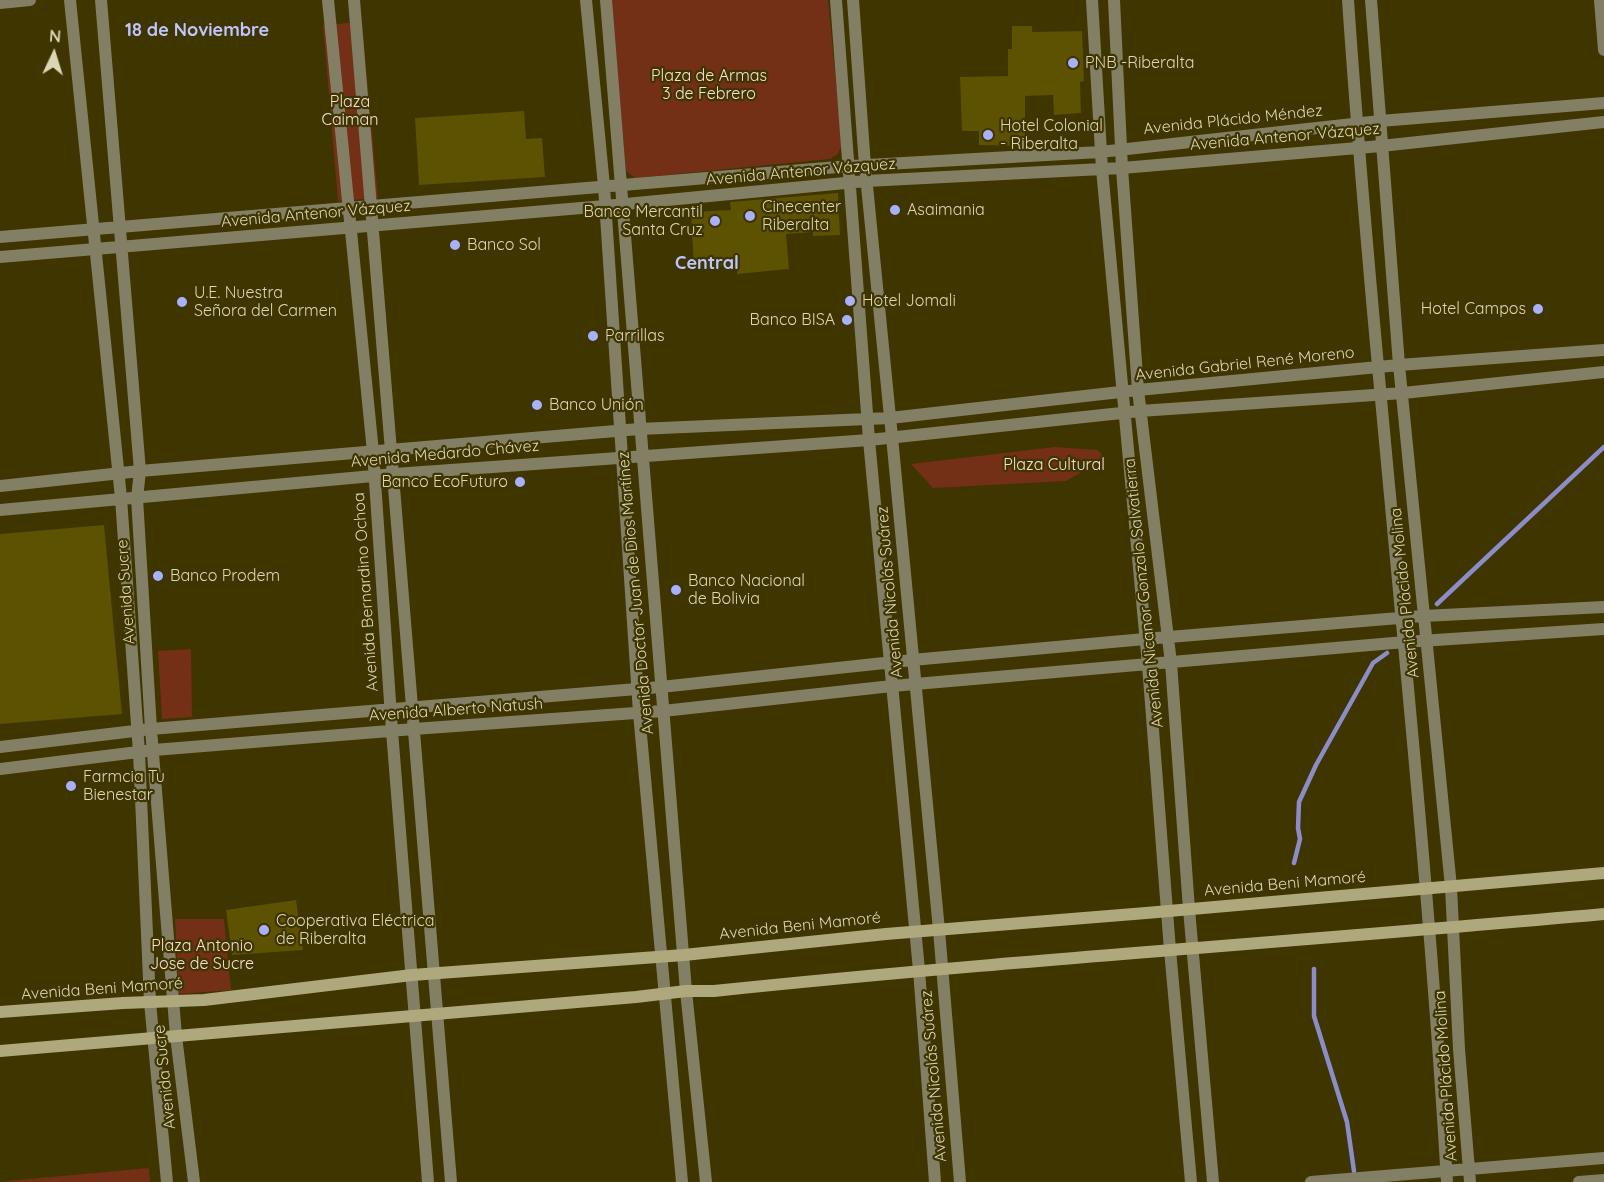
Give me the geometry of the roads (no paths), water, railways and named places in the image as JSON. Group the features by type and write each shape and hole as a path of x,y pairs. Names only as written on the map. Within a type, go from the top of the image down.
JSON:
{"street":[{"path":"0,3 30,0"},
{"name":"Avenida Sucre","path":"70,0 121,498 138,730 150,1002 167,1182"},
{"name":"Avenida Sucre","path":"101,0 120,246 141,471 136,498 152,729 177,1036 194,1182"},
{"name":"Avenida Bernardino Ochoa","path":"328,0 373,452 392,730 428,1182"},
{"path":"354,0 436,973 451,1182"},
{"name":"Avenida Doctor Juan de Dios Martínez","path":"586,0 604,186 637,690 682,1182"},
{"name":"Avenida Doctor Juan de Dios Martínez","path":"606,0 686,991 706,1182"},
{"name":"Avenida Nicolás Suárez","path":"836,0 869,440 919,970 935,1182"},
{"name":"Avenida Nicolás Suárez","path":"852,0 866,182 939,930 960,1182"},
{"name":"Avenida Nicanor Gonzalo Salvatierra","path":"1092,0 1100,152 1149,664 1170,950 1191,1182"},
{"name":"Avenida Nicanor Gonzalo Salvatierra","path":"1114,0 1122,168 1138,390 1171,663 1189,909 1213,1182"},
{"name":"Avenida Plácido Molina","path":"1348,0 1377,368 1405,642 1426,888 1447,1177"},
{"name":"Avenida Plácido Molina","path":"1371,0 1399,365 1450,887 1469,1176"},
{"path":"1600,0 1604,50"},
{"name":"Avenida Plácido Méndez","path":"865,166 1100,152 1357,123 1604,103"},
{"name":"Avenida Antenor Vázquez","path":"0,257 851,183 1122,168 1381,146 1604,122"},
{"name":"Avenida Antenor Vázquez","path":"0,237 622,184 865,166"},
{"name":"Avenida Gabriel René Moreno","path":"890,418 1138,390 1399,365 1604,350"},
{"path":"892,437 1140,411 1403,393 1604,372"},
{"name":"Avenida Medardo Chávez","path":"0,486 118,473 639,429 890,418"},
{"name":"Avenida Medardo Chávez","path":"0,510 395,474 892,437"},
{"name":"Avenida Alberto Natush","path":"0,747 138,730 637,690 891,662 1145,639 1423,616 1604,607"},
{"name":"Avenida Alberto Natush","path":"0,769 154,750 663,711 892,686 915,686 1405,642 1604,629"},
{"name":"Avenida Beni Mamoré","path":"0,1012 204,1000 412,975 684,955 915,932 1604,873"},
{"path":"0,1051 686,991 714,991 941,968 1604,914"},
{"path":"1311,1182 1469,1176 1604,1158"},
{"path":"1579,1182 1604,1180"}],"waterway":[{"path":"1437,604 1604,447"},
{"path":"1294,863 1300,839 1299,802 1316,765 1373,663 1387,653"},
{"path":"1314,969 1314,1016 1347,1122 1354,1171"}],"place":[{"name":"PNB -Riberalta","path":"1073,63"},
{"name":"Hotel Colonial - Riberalta","path":"988,135"},
{"name":"Asaimania","path":"895,210"},
{"name":"Cinecenter Riberalta","path":"750,216"},
{"name":"Banco Mercantil Santa Cruz","path":"715,221"},
{"name":"Banco Sol","path":"455,245"},
{"name":"Hotel Jomali","path":"850,301"},
{"name":"U.E. Nuestra Señora del Carmen","path":"182,302"},
{"name":"Hotel Campos","path":"1538,309"},
{"name":"Banco BISA","path":"847,320"},
{"name":"Parrillas","path":"593,336"},
{"name":"Banco Unión","path":"537,405"},
{"name":"Banco EcoFuturo","path":"520,482"},
{"name":"Banco Prodem","path":"158,576"},
{"name":"Banco Nacional de Bolivia","path":"676,590"},
{"name":"Farmcia Tu Bienestar","path":"71,786"},
{"name":"Cooperativa Eléctrica de Riberalta","path":"264,930"}],"district":[{"name":"18 de Noviembre","path":"197,31"},
{"name":"Central","path":"707,264"}],"park label":[{"name":"Plaza de Armas 3 de Febrero","path":"709,85"},
{"name":"Plaza Caiman","path":"350,111"},
{"name":"Plaza Cultural","path":"1054,465"},
{"name":"Plaza Antonio Jose de Sucre","path":"202,955"}]}
